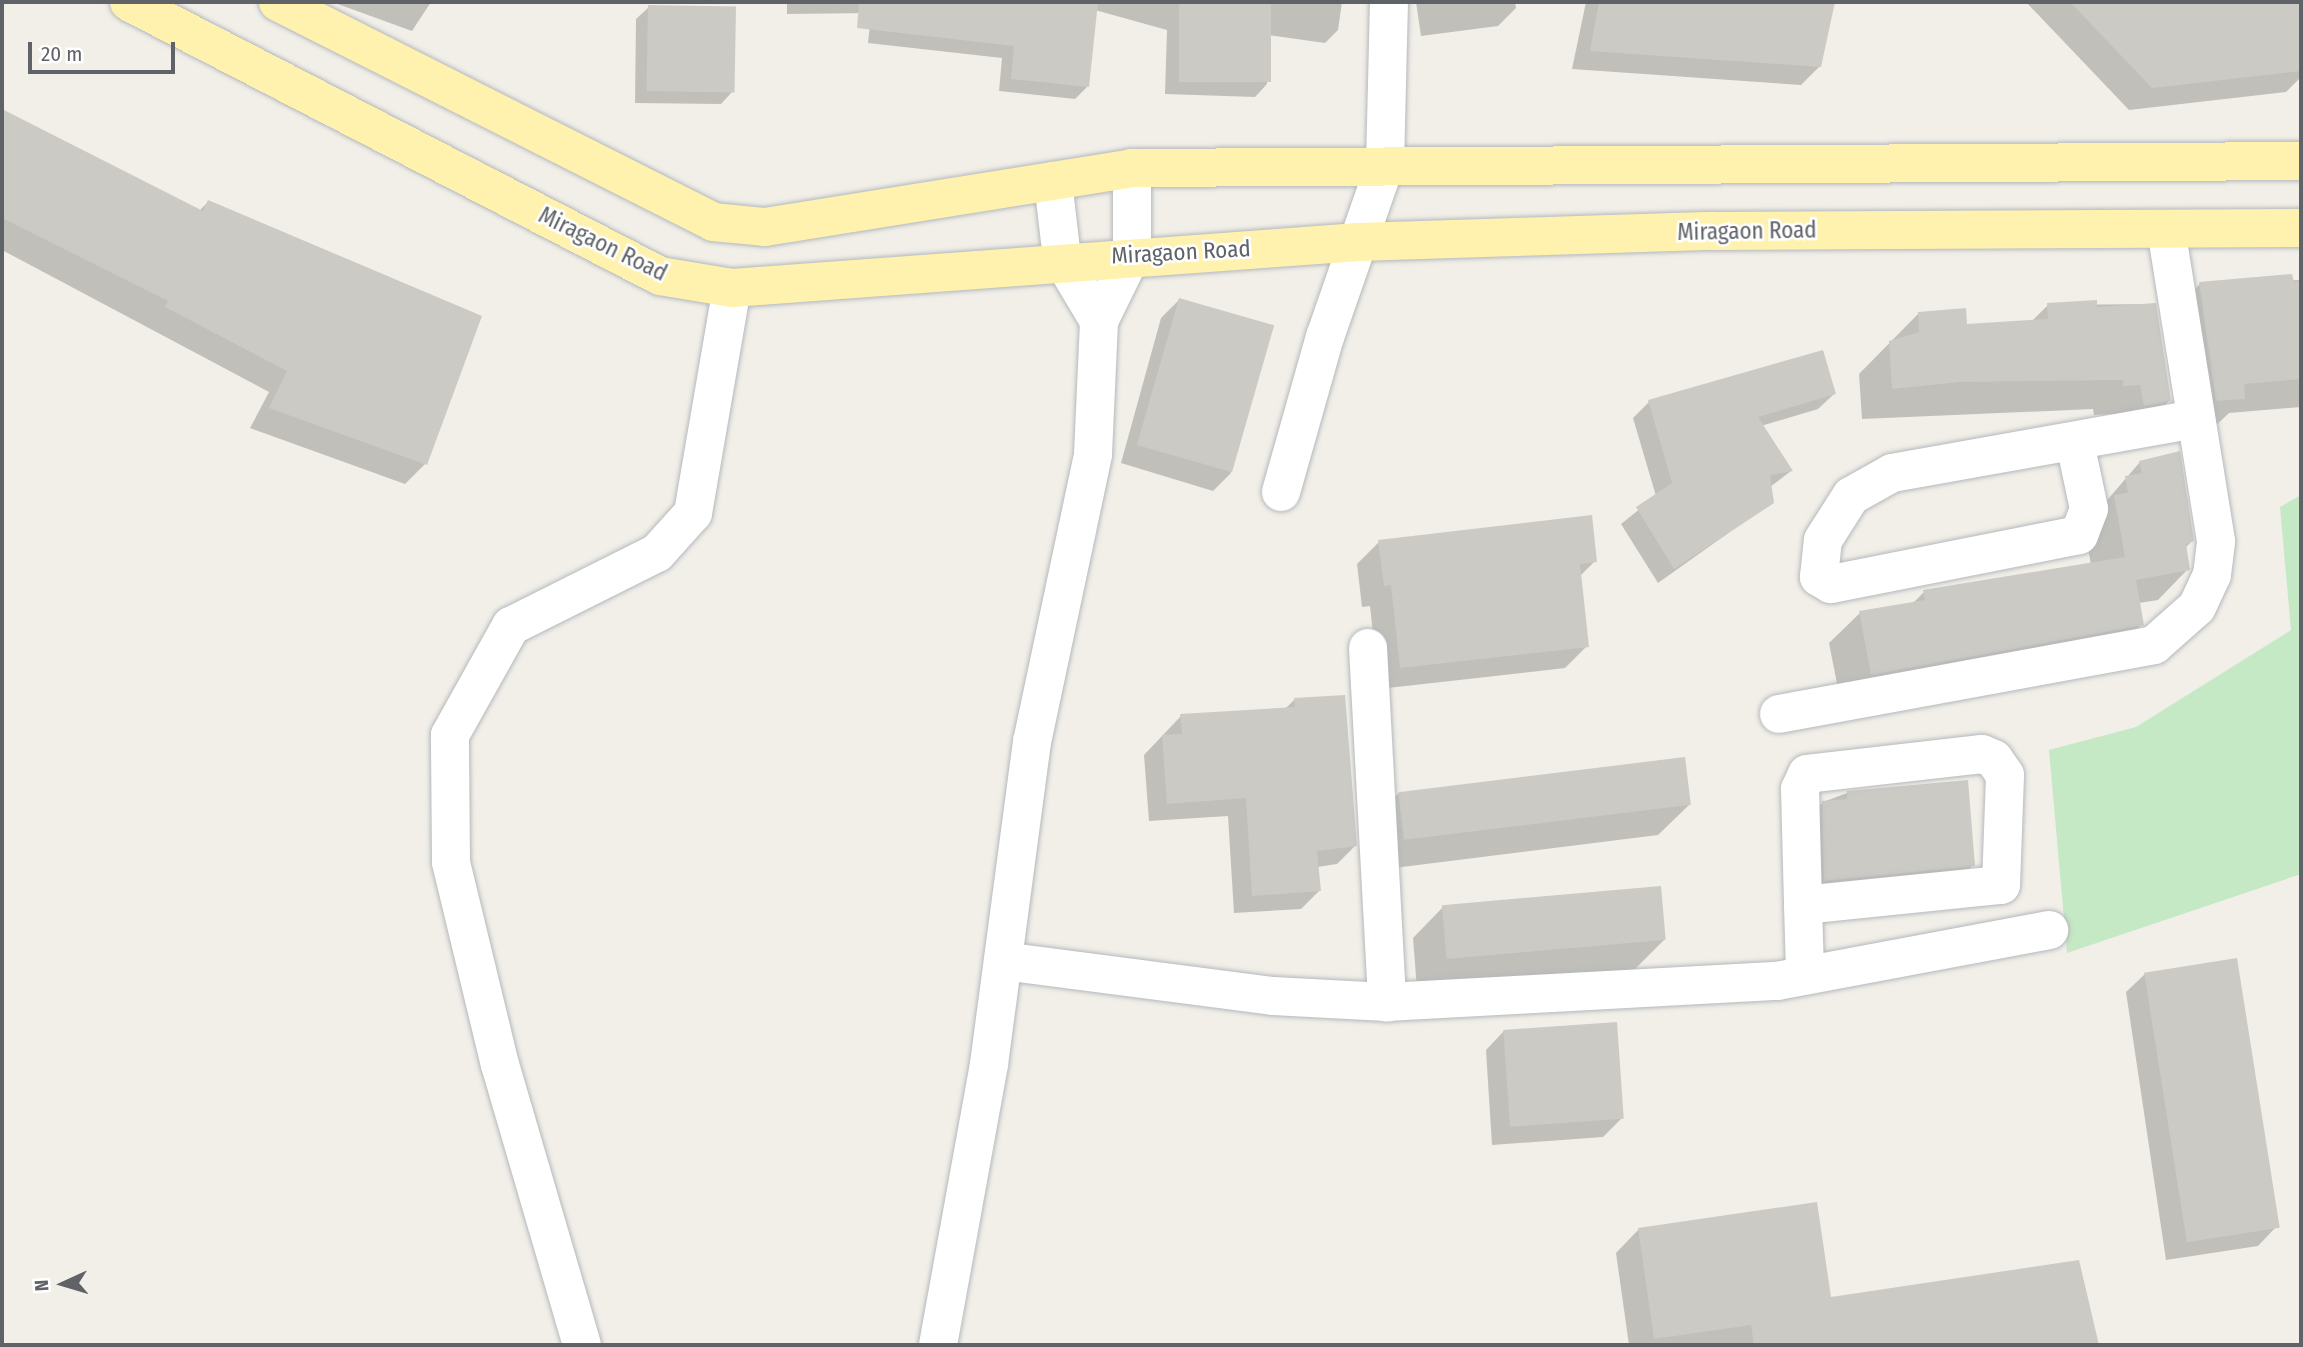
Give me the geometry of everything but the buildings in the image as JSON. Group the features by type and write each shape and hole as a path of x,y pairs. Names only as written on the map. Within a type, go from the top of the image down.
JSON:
{"main road":[{"name":"Miragaon Road","path":"129,2 660,276 732,288 1132,254 1358,242 1713,231 2301,228"},
{"path":"278,2 713,222 765,227 1132,168 2301,161"}],"street":[{"path":"1281,492 1358,242 1385,165 1389,2"},
{"path":"938,1345 1003,961 1032,742 1093,454 1099,321 1132,254 1132,168"},
{"path":"1053,181 1062,260 1099,321"},
{"path":"1779,714 2154,645 2175,631 2212,575 2216,541 2166,229"},
{"path":"582,1345 500,1065 451,862 450,735 511,626 657,553 693,513 732,288"},
{"path":"2075,443 2089,509 2079,535 1831,584 1819,577 1823,540 1852,496 1892,472 2075,443 2195,419"},
{"path":"1368,648 1387,1002"},
{"path":"1803,905 2001,885 2005,775 1994,759 1982,754 1807,774 1800,789 1803,905 1805,974"},
{"path":"1003,961 1273,996 1387,1002 1805,974 2049,930"}],"green space":[{"path":"2301,495 2301,874 2067,953 2049,750 2136,727 2291,630 2280,507"}]}
